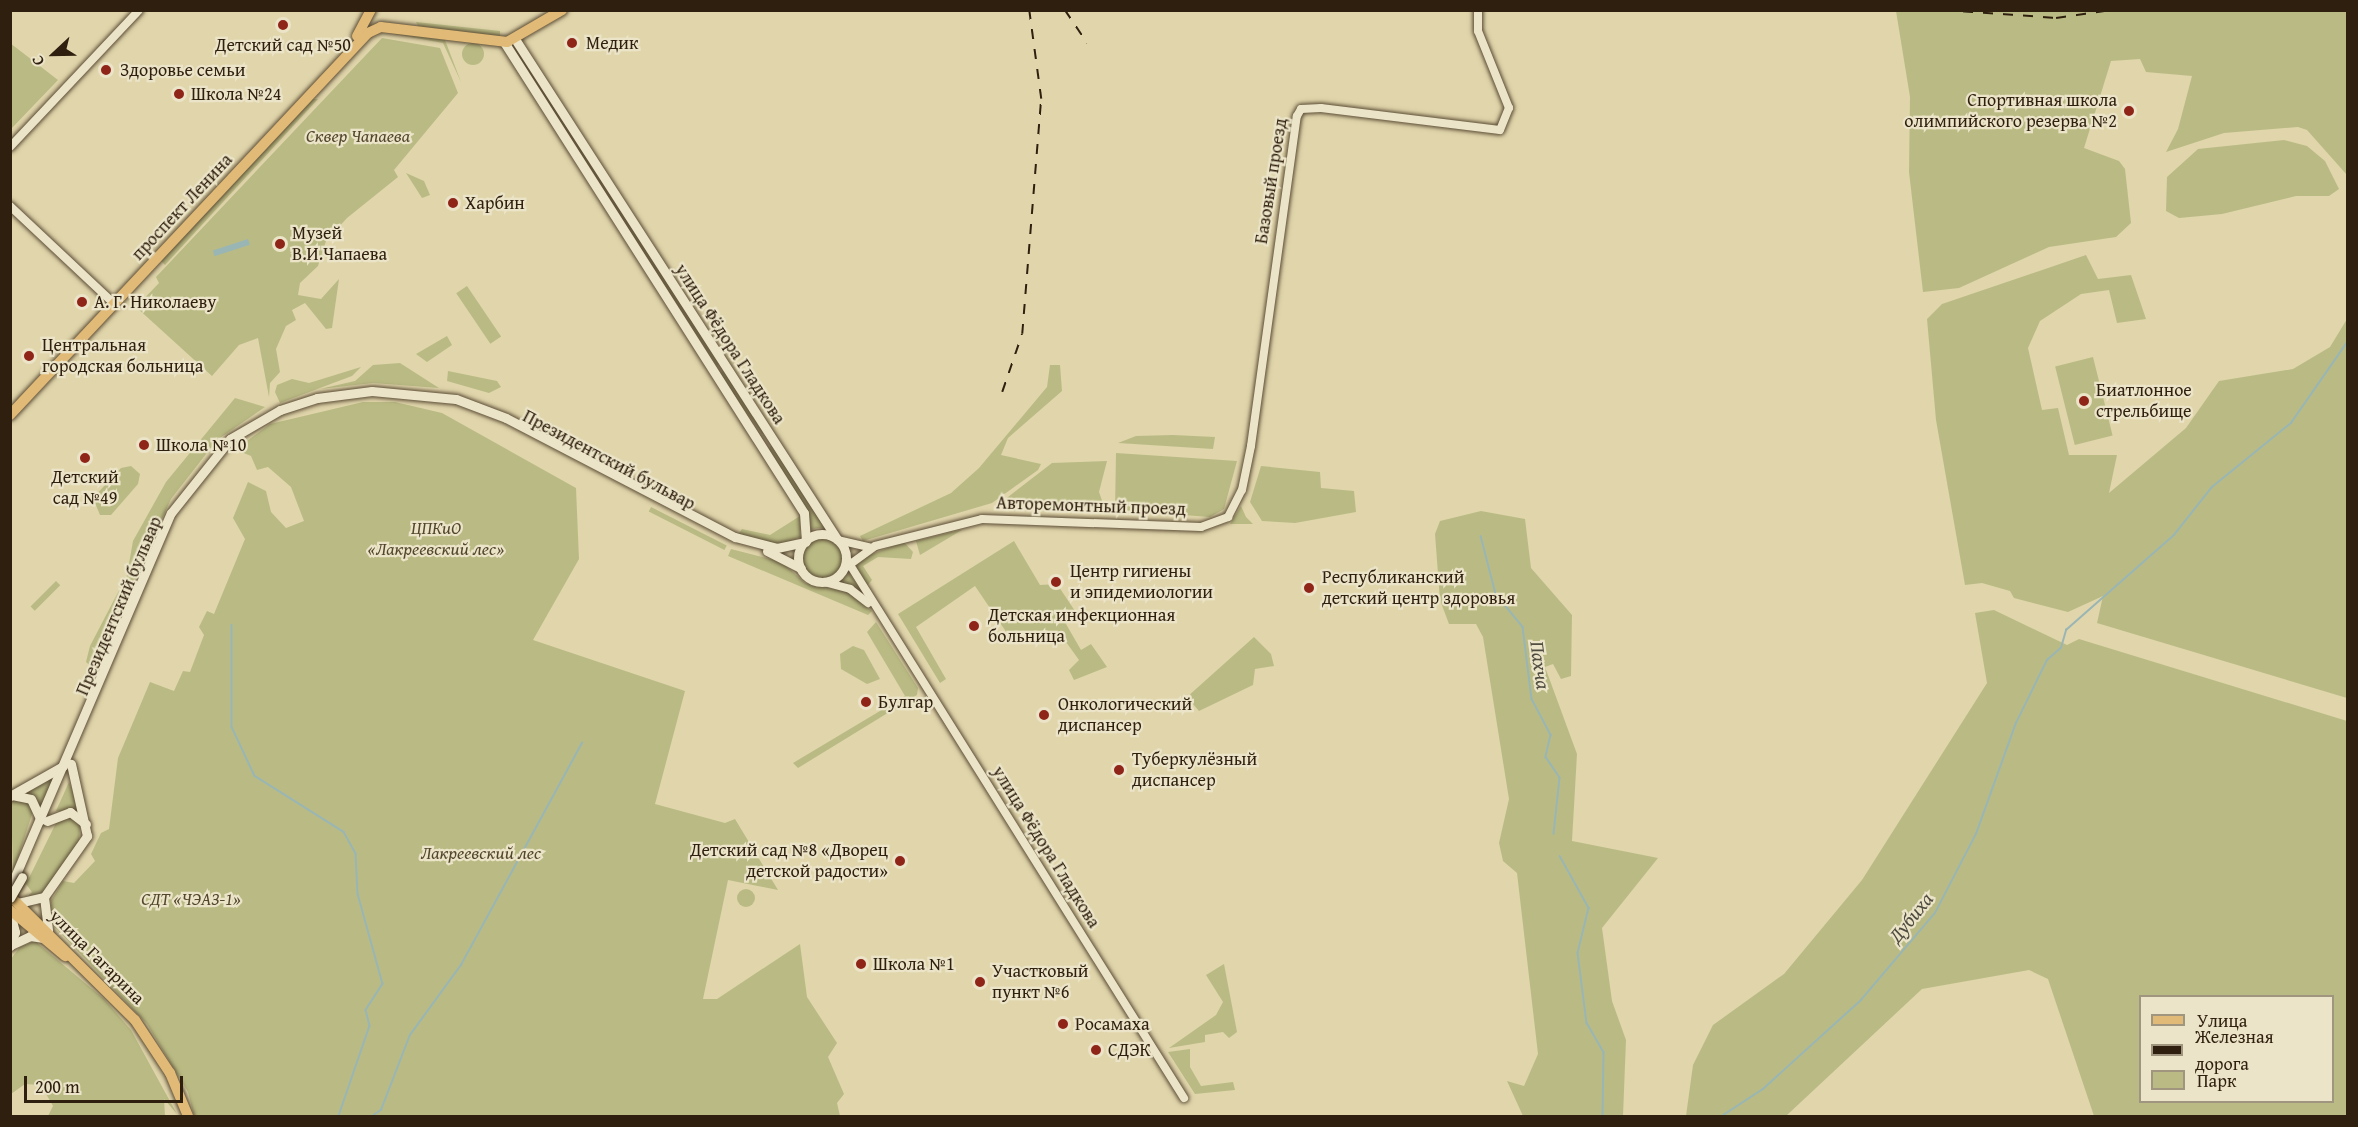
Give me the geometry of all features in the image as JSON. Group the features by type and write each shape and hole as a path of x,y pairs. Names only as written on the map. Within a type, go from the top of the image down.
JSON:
{"main road":[{"path":"381,27 504,42 515,39 562,10"},
{"name":"проспект Ленина","path":"10,407 112,302 360,41 381,27 371,12 359,34 112,302 10,415"},
{"name":"улица Фёдора Гладкова","path":"515,39 838,539"},
{"name":"улица Фёдора Гладкова","path":"504,42 804,513 805,541"},
{"path":"587,172 597,166"},
{"path":"714,372 725,365"},
{"name":"Президентский бульвар","path":"12,904 20,876 170,525 204,474 252,429 329,401 410,397 466,407 748,542 777,548 805,541"},
{"path":"760,445 771,438"},
{"name":"Президентский бульвар","path":"580,460 702,528 781,555 801,568"},
{"path":"820,534 838,539 846,563 824,582 811,579 801,568 805,541 820,534"},
{"path":"11,796 68,765 87,826 83,844 44,897 45,934 30,936 11,946 12,904 44,897"},
{"path":"11,796 31,798 44,821 70,812 87,826"},
{"name":"Президентский бульвар","path":"10,888 20,876"},
{"name":"улица Гагарина","path":"12,904 45,934 131,1024 184,1114"}],"street":[{"path":"10,147 139,10"},
{"name":"Базовый проезд","path":"1201,527 1228,517 1242,490 1297,116 1306,108 1321,108 1500,130 1509,108 1478,31 1478,10"},
{"path":"10,206 112,302"},
{"name":"Авторемонтный проезд","path":"838,539 852,547 875,546 993,518 1201,527"},
{"name":"Авторемонтный проезд","path":"846,563 875,546"},
{"name":"улица Фёдора Гладкова","path":"846,563 1184,1098"},
{"name":"улица Фёдора Гладкова","path":"824,582 860,595 878,615"}],"green space":[{"path":"1896,11 2347,11 2347,175 2307,130 2298,127 2224,133 2166,152 2178,129 2192,76 2146,72 2140,59 2111,61 2084,148 2119,161 2125,169 2131,223 2116,237 2049,247 1959,288 1923,292 1909,172 1910,97"},
{"path":"416,22 500,31 500,37 418,26"},
{"path":"383,32 445,40 461,82 443,43"},
{"name":"Сквер Чапаева","path":"382,38 440,48 458,93 394,170 398,177 347,218 326,241 318,266 300,283 298,295 321,299 339,279 332,328 326,329 305,303 292,310 296,320 286,326 276,349 280,372 270,383 269,397 258,338 239,345 212,376 136,307 159,283 156,277"},
{"path":"10,43 58,80 11,129 10,129"},
{"path":"473,43 481,46 484,54 481,62 473,65 465,62 462,54 465,46"},
{"path":"517,47 719,364 717,366 512,49"},
{"path":"310,99 318,99 165,265 160,260"},
{"path":"2284,140 2307,146 2325,161 2339,189 2329,196 2296,196 2222,214 2179,218 2166,211 2167,177 2198,149"},
{"path":"406,173 424,181 430,195 422,198"},
{"path":"2086,255 2098,279 2131,275 2146,319 2117,323 2109,290 2081,294 2040,321 2028,348 2042,410 2058,408 2069,455 2117,455 2109,493 2186,428 2219,381 2293,369 2330,347 2347,319 2347,698 2097,623 2103,596 2068,612 2014,598 2010,591 1982,583 1965,585 1936,420 1927,319 1942,304"},
{"path":"467,286 501,337 490,344 456,293"},
{"path":"447,336 452,345 427,362 416,354"},
{"name":"Биатлонное стрельбище","path":"2093,357 2113,436 2075,445 2055,366"},
{"path":"400,363 439,388 373,383 320,389 355,381 373,365"},
{"path":"1050,365 1060,365 1062,391 1008,438 1001,455 1041,464 1038,470 992,503 863,541 860,536 951,493 979,468 1047,387"},
{"path":"361,367 352,376 280,403 275,392 277,385 292,379 309,383"},
{"path":"725,370 764,432 762,434 719,374"},
{"path":"448,371 497,381 501,387 489,393 447,381"},
{"path":"235,398 265,407 217,440 171,499 93,668 86,662 90,646 127,575 133,541 166,482"},
{"path":"363,402 395,402 442,413 576,488 579,559 533,640 685,691 655,804 725,823 735,819 778,890 728,880 703,999 717,999 800,944 807,997 837,1043 828,1057 844,1094 837,1103 840,1116 194,1116 188,1092 147,1024 51,923 51,901 63,881 74,883 95,861 91,854 101,833 109,829 118,758 150,682 174,691 183,671 190,672 204,635 199,627 207,611 214,614 245,539 233,518 248,482 266,491 271,512 286,528 304,521 291,487 268,467 257,470 251,456 239,451 243,444 270,424"},
{"path":"1136,436 1215,437 1213,449 1118,443"},
{"path":"773,445 827,527 811,529 808,511 768,449"},
{"path":"1116,453 1237,461 1224,509 1210,517 1115,510"},
{"path":"1107,461 1099,492 1105,509 999,504 1052,463"},
{"path":"131,466 140,474 138,484 111,515 100,515 93,498 121,468"},
{"path":"1261,466 1320,472 1321,488 1354,491 1356,512 1295,523 1262,521 1250,502"},
{"path":"1241,506 1246,517 1253,524 1230,524"},
{"path":"651,507 727,546 724,550 649,511"},
{"path":"1481,511 1525,519 1531,568 1572,615 1571,676 1561,679 1553,664 1545,667 1577,754 1572,841 1658,858 1602,928 1612,1001 1626,1040 1623,1116 1523,1116 1507,1081 1524,1086 1538,1054 1517,873 1503,861 1499,843 1509,799 1483,637 1476,624 1449,624 1440,600 1435,534 1440,521"},
{"path":"800,516 800,537 784,546 738,535 742,529 770,535"},
{"path":"962,530 920,555 916,541"},
{"path":"823,538 837,544 843,558 837,572 823,578 809,572 803,558 809,544"},
{"path":"1014,541 1040,585 1057,584 1077,614 1066,624 1081,650 1091,644 1107,667 1074,680 1069,670 1079,660 1066,642 1055,643 1046,630 1009,636 975,586 916,627 946,679 940,683 898,614"},
{"path":"904,542 913,552 911,559 878,557 863,566 872,580 867,586 856,572 859,559"},
{"path":"731,549 782,562 805,583 847,592 872,611 868,615 728,556"},
{"path":"848,571 861,591 860,592 837,581"},
{"path":"56,581 60,585 35,611 31,606"},
{"path":"1994,610 2067,645 2079,639 2347,721 2347,1116 2094,1116 2048,979 2029,970 1922,989 1786,1116 1686,1116 1693,1065 1713,1025 1784,974 1862,880 1987,683 1975,613"},
{"path":"876,622 918,688 917,695 798,768 793,763 905,696 867,632"},
{"path":"1254,637 1271,654 1274,666 1255,669 1253,685 1199,711 1187,697"},
{"path":"853,646 864,650 880,679 867,684 841,669 840,654"},
{"path":"57,775 42,809 37,799 22,792"},
{"path":"69,782 80,812 56,811"},
{"path":"16,798 30,803 33,811 13,873 11,800"},
{"path":"69,815 80,826 79,842 43,893 27,897 32,892 26,884 56,823"},
{"path":"742,889 750,889 755,894 753,905 742,907 737,902 737,894"},
{"path":"35,941 104,999 131,1030 177,1114 164,1099 165,1116 48,1116 53,1106 41,1085 25,1084 11,1094 10,960 20,947"},
{"path":"1224,964 1237,1032 1229,1038 1223,1032 1205,1035 1205,1042 1169,1048 1216,1015 1223,1002 1206,975"},
{"path":"1190,1049 1190,1067 1201,1086 1233,1082 1235,1090 1195,1094 1168,1052"}],"water":[{"path":"248,239 250,245 215,256 213,250"}],"waterway":[{"name":"Дубиха","path":"1722,1116 1763,1089 1861,1000 1935,913 1976,834 2016,723 2047,660 2061,648 2066,630 2174,535 2212,487 2291,423 2348,341"},
{"name":"Пахча","path":"1481,536 1496,594 1523,627 1532,699 1551,735 1546,757 1560,778 1554,834"},
{"path":"232,625 232,727 255,776 344,832 356,854 358,894 383,984 366,1010 370,1026 339,1116"},
{"path":"372,1116 381,1110 410,1035 461,965 582,743"},
{"name":"Пахча","path":"1560,856 1589,908 1578,953 1587,1023 1604,1052 1603,1116"}],"railway":[{"path":"1002,392 1022,334 1041,99 1029,10"},
{"path":"1065,10 1087,43"},
{"path":"1943,10 2056,18 2111,10"}],"place":[{"name":"Детский сад №50","path":"283,25"},
{"name":"Медик","path":"572,43"},
{"name":"Здоровье семьи","path":"106,70"},
{"name":"Школа №24","path":"179,94"},
{"name":"Спортивная школа олимпийского резерва №2","path":"2129,111"},
{"name":"Харбин","path":"453,203"},
{"name":"Музей В.И.Чапаева","path":"280,244"},
{"name":"А. Г. Николаеву","path":"82,302"},
{"name":"Центральная городская больница","path":"29,356"},
{"name":"Биатлонное стрельбище","path":"2084,401"},
{"name":"Школа №10","path":"144,445"},
{"name":"Детский сад №49","path":"85,458"},
{"name":"Центр гигиены и эпидемиологии","path":"1056,582"},
{"name":"Республиканский детский центр здоровья","path":"1309,588"},
{"name":"Детская инфекционная больница","path":"974,626"},
{"name":"Булгар","path":"866,702"},
{"name":"Онкологический диспансер","path":"1044,715"},
{"name":"Туберкулёзный диспансер","path":"1119,770"},
{"name":"Детский сад №8 «Дворец детской радости»","path":"900,861"},
{"name":"Школа №1","path":"861,964"},
{"name":"Участковый пункт №6","path":"980,982"},
{"name":"Росамаха","path":"1063,1024"},
{"name":"СДЭК","path":"1096,1050"}],"park label":[{"name":"ЦПКиО «Лакреевский лес»","path":"436,539"},
{"name":"Лакреевский лес","path":"481,853"},
{"name":"СДТ «ЧЭАЗ-1»","path":"191,899"}]}
